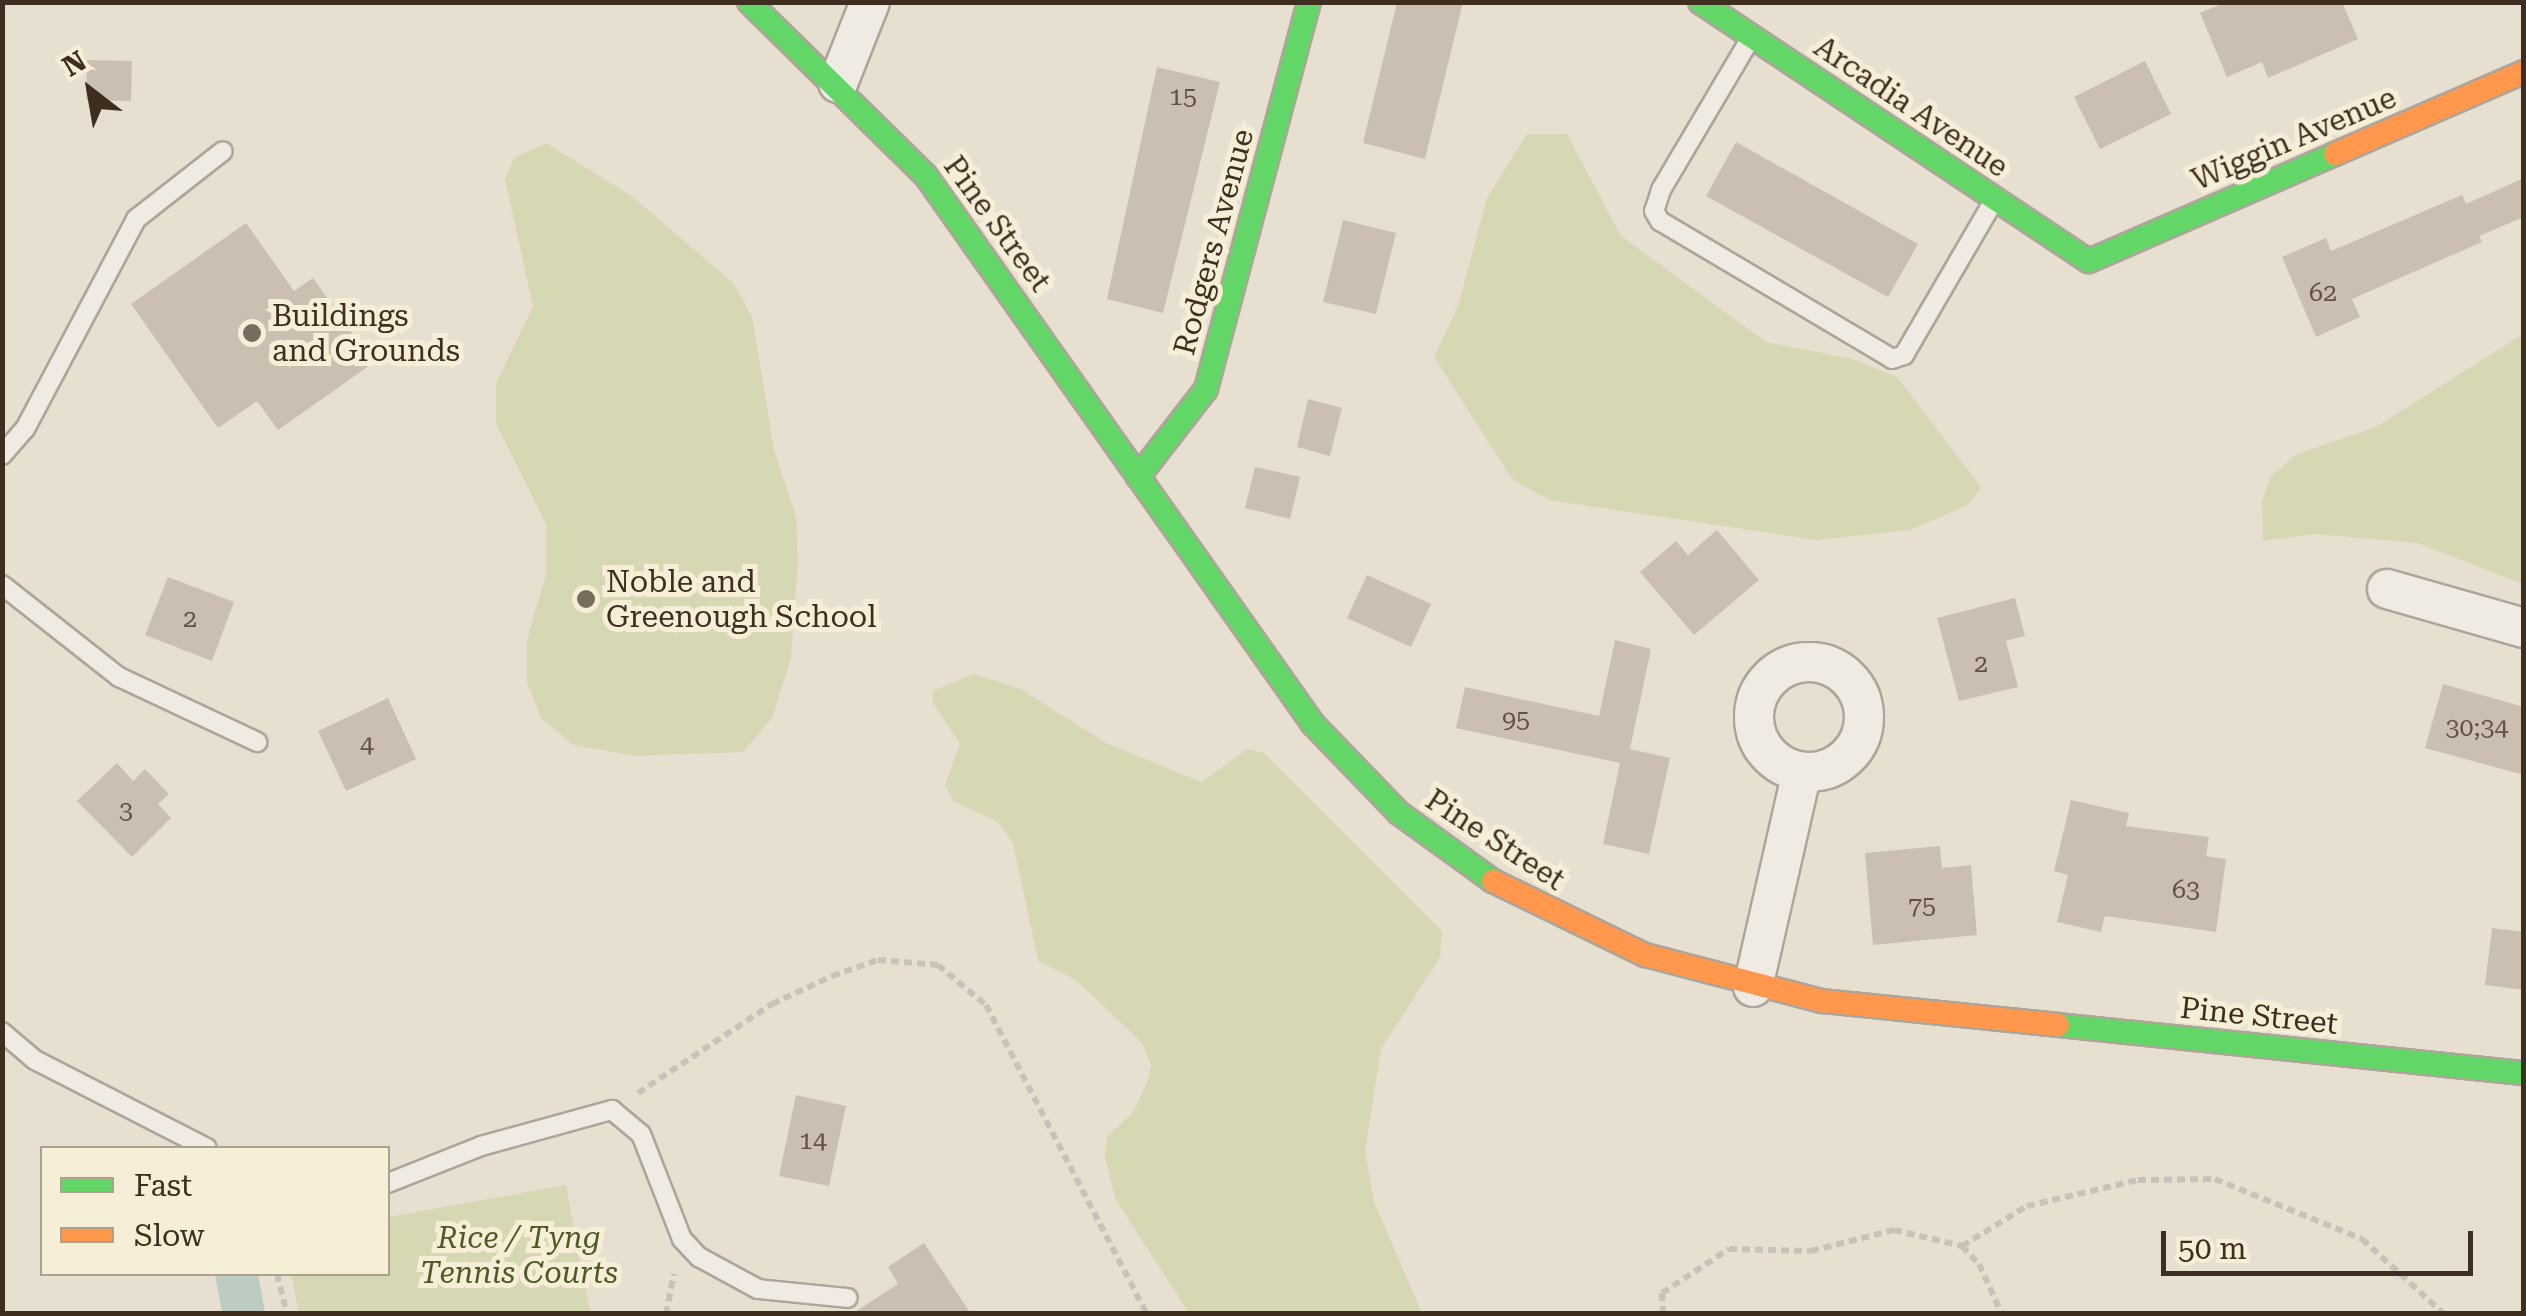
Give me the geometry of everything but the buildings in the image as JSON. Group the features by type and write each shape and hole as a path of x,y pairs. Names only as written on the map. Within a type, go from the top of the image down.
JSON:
{"street":[{"name":"Pine Street","path":"749,2 838,83 966,228 1273,672 1354,771 1399,813 1494,881 1594,936 1753,987 1886,1008 2524,1073"},
{"path":"838,83 870,2"},
{"name":"Rodgers Avenue","path":"1138,477 1206,389 1309,2"},
{"name":"Arcadia Avenue","path":"1700,2 2088,261"},
{"name":"Wiggin Avenue","path":"2088,261 2524,72"},
{"path":"2387,590 2524,628"},
{"path":"1753,987 1802,772"}],"lane":[{"path":"1752,38 1661,190 1654,211 1660,221 1892,359 1904,355 1995,199"},
{"path":"2,455 26,428 136,219 223,151"},
{"path":"2,585 119,677 257,742"},
{"path":"2,1032 35,1060 203,1146"},
{"path":"390,1182 480,1146 612,1110 641,1134 682,1239 699,1256 758,1289 848,1298"}],"path":[{"path":"612,1110 772,1004 832,976 878,960 938,965 986,1005 1147,1314"},
{"path":"1962,1246 2027,1206 2138,1180 2216,1179 2362,1238 2444,1314"},
{"path":"1664,1314 1662,1293 1728,1249 1811,1250 1894,1230 1962,1246 1979,1264 2002,1314"},
{"path":"278,1276 286,1314"}],"green space":[{"path":"1527,134 1567,134 1621,236 1766,342 1852,359 1897,377 1981,487 1968,505 1910,530 1816,540 1549,500 1512,479 1434,357 1458,306 1487,198"},
{"path":"546,143 632,196 734,284 752,317 774,450 796,517 798,562 791,658 772,718 743,752 635,756 574,745 541,718 527,682 527,640 546,574 546,524 496,423 496,383 533,307 505,179 514,158"},
{"path":"2523,334 2523,584 2417,543 2315,534 2263,541 2262,502 2270,477 2297,454 2376,427"},
{"path":"974,674 1021,689 1106,743 1202,782 1247,749 1264,753 1442,931 1440,957 1381,1049 1365,1151 1374,1202 1422,1313 1189,1313 1116,1200 1105,1158 1107,1137 1133,1112 1147,1083 1151,1065 1142,1043 1076,980 1038,961 1013,843 998,822 954,801 945,785 960,744 932,701 933,691"},
{"name":"Rice / Tyng Tennis Courts","path":"566,1185 590,1313 299,1313 291,1276 390,1276 390,1217"}],"shaded area":[{"path":"215,1276 258,1276 265,1313 222,1313"}],"traffic: fast":[{"path":"749,2 926,176 1313,724 1399,813 1493,881"},
{"path":"1138,477 1206,389 1309,2"},
{"path":"1700,2 2089,261 2335,154"},
{"path":"2058,1025 2524,1073"}],"traffic: slow":[{"path":"2335,154 2524,72"},
{"path":"1493,881 1645,955 1822,1001 2058,1025"}],"place":[{"name":"Buildings and Grounds","path":"252,333"},
{"name":"Noble and Greenough School","path":"586,599"}]}
